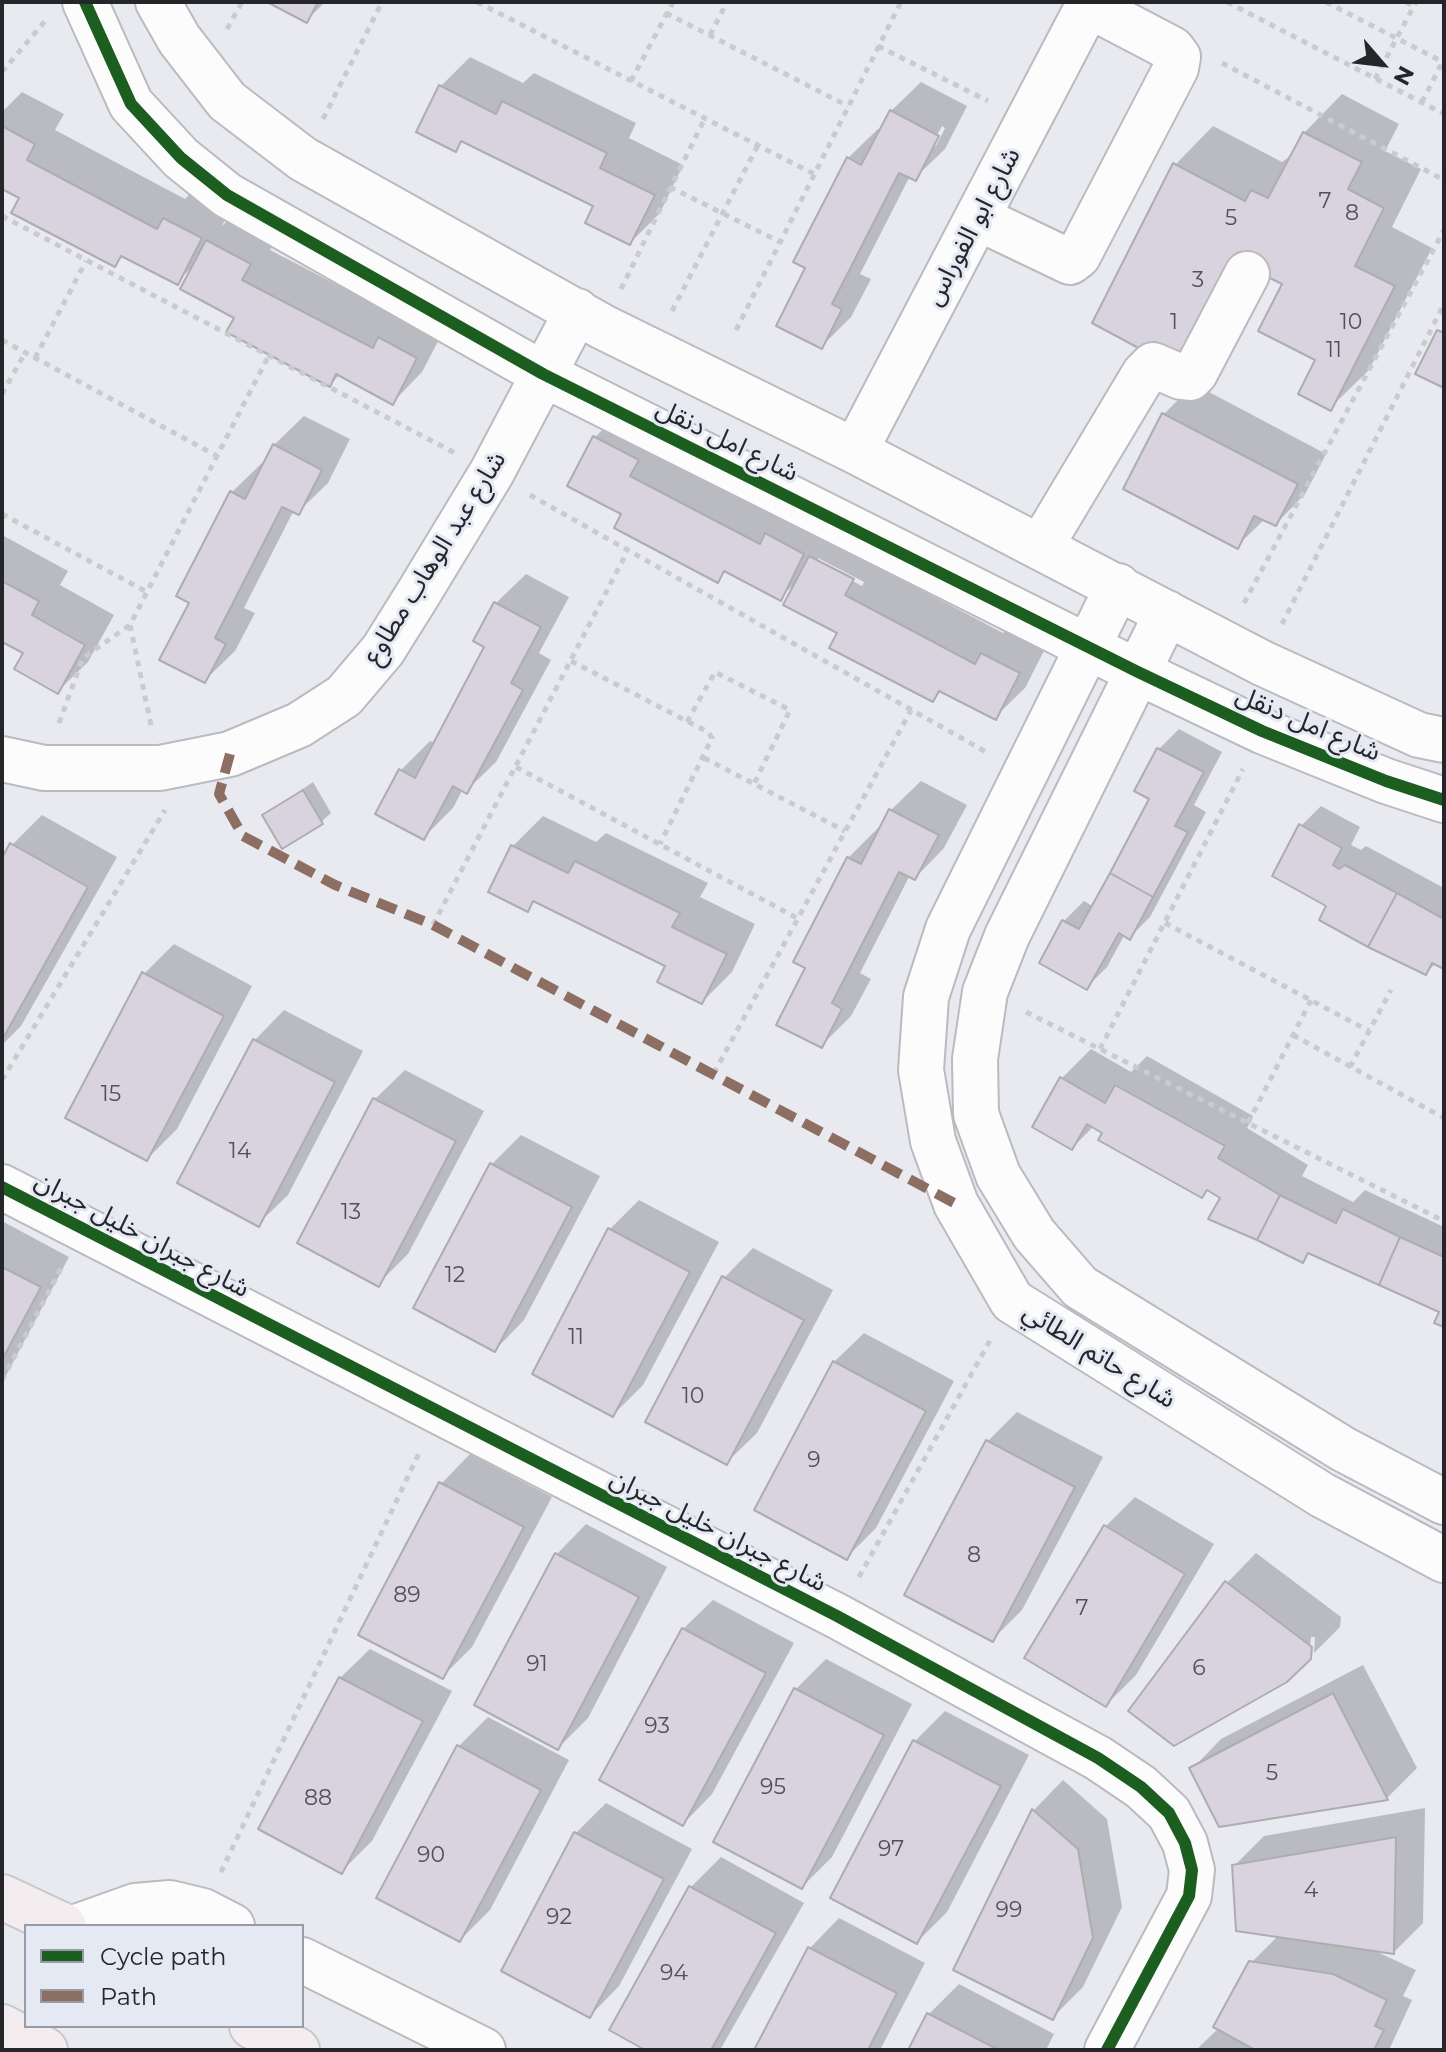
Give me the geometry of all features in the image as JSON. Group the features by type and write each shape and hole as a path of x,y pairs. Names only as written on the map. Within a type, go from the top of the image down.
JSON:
{"main road":[{"path":"2,1897 60,1924"},
{"path":"2,2027 45,2050"},
{"path":"256,2028 297,2050"}],"street":[{"name":"شارع امل دنقل","path":"158,2 179,39 227,101 303,159 590,319 1041,546 1262,663 1419,735 1444,740"},
{"path":"978,218 1062,261 1070,262 1078,256 1176,68 1178,57 1172,49 1089,4"},
{"name":"شارع ابو الفوراس","path":"855,451 1089,4"},
{"name":"شارع امل دنقل","path":"68,8 131,104 181,158 227,195 543,374 1138,672 1262,731 1444,800"},
{"path":"1041,546 1144,374 1153,365 1181,377 1195,373 1247,274"},
{"name":"شارع عبد الوهاب مطاوع","path":"2,759 44,768 177,765 230,754 299,725 344,696 383,650 418,594 492,472 543,374 590,319"},
{"name":"شارع حاتم الطائي","path":"1118,586 948,929 926,997 921,1070 933,1141 956,1204 1012,1301 1322,1495 1434,1559"},
{"name":"شارع حاتم الطائي","path":"1167,613 1007,936 985,992 975,1059 976,1114 998,1175 1034,1234 1080,1287 1343,1449 1444,1502"},
{"name":"شارع جبران خليل جبران","path":"2,1187 437,1414 837,1616 1098,1758 1141,1787 1169,1813 1185,1843 1192,1870 1189,1896 1107,2050"},
{"path":"1322,1495 1343,1449"},
{"path":"85,1924 135,1906 170,1903 217,1919"},
{"path":"304,1961 483,2050"}],"path":[{"path":"303,159 382,2"},
{"path":"477,2 814,174"},
{"path":"631,81 673,2"},
{"path":"710,35 727,2"},
{"path":"736,330 901,2"},
{"path":"1227,2 1444,114"},
{"path":"1326,2 1443,61 1422,102"},
{"path":"1375,79 1415,4 1406,2"},
{"path":"2,72 68,8"},
{"path":"666,13 848,106"},
{"path":"878,46 1028,121"},
{"path":"1172,49 1205,54 1444,180"},
{"path":"590,319 670,187 705,118"},
{"path":"651,350 758,145"},
{"path":"670,187 780,242"},
{"path":"1223,642 1444,230"},
{"path":"35,358 86,261"},
{"path":"1262,663 1444,304"},
{"path":"2,340 217,456"},
{"path":"2,394 25,353"},
{"path":"44,768 83,658 130,625 268,357"},
{"path":"2,514 147,592"},
{"path":"433,925 627,552"},
{"path":"2,1080 177,765 130,625"},
{"path":"571,661 712,738 660,844"},
{"path":"687,722 715,672 790,710 754,784"},
{"path":"714,1073 911,710"},
{"path":"1100,1049 1262,731"},
{"path":"704,758 845,831"},
{"path":"516,767 797,918"},
{"path":"1165,923 1369,1031"},
{"path":"1350,1067 1391,990"},
{"path":"985,992 1444,1221"},
{"path":"1248,1123 1311,1000"},
{"path":"1293,1035 1444,1118"},
{"path":"2,1380 83,1229"},
{"path":"837,1616 1012,1301"},
{"path":"217,1919 437,1414"}],"building":[{"path":"267,2 318,2 307,23"},
{"path":"439,85 496,114 502,101 607,153 600,168 655,195 630,245 585,223 593,206 461,141 456,152 416,132"},
{"path":"890,110 939,136 916,181 899,173 832,304 842,309 822,349 776,326 805,268 793,262 847,157 861,165"},
{"path":"2,126 35,144 27,160 157,229 163,218 202,238 178,285 121,256 115,267 11,213 19,198 2,189"},
{"path":"1303,132 1362,162 1348,189 1384,208 1355,266 1395,286 1331,411 1298,394 1315,360 1258,331 1282,284 1244,265 1185,373 1092,323 1173,163 1245,201 1251,190 1268,198"},
{"path":"206,240 251,264 242,280 373,348 378,337 417,358 393,405 336,374 330,387 226,332 234,318 180,289"},
{"path":"1437,330 1444,333 1444,388 1415,374"},
{"path":"1162,413 1298,484 1276,526 1254,516 1238,549 1123,489"},
{"path":"593,436 639,460 630,476 760,544 765,533 804,554 781,601 724,571 718,583 614,528 621,514 567,486"},
{"path":"273,444 322,470 299,515 282,507 215,638 226,644 205,683 159,660 189,603 176,596 230,491 245,499"},
{"path":"809,556 854,579 845,595 975,664 981,653 1020,673 996,720 939,691 933,702 829,648 837,633 783,605"},
{"path":"2,581 39,601 32,615 85,645 58,694 14,669 23,653 2,642"},
{"path":"494,602 541,627 511,683 523,690 467,794 453,786 424,840 375,814 399,769 415,778 484,647 473,641"},
{"path":"1157,748 1204,772 1175,826 1188,832 1153,897 1110,873 1149,799 1134,791"},
{"path":"303,790 323,824 282,849 262,815"},
{"path":"889,809 939,835 915,880 899,872 832,1003 842,1009 822,1048 776,1025 805,968 793,962 847,857 861,864"},
{"path":"1299,824 1342,848 1333,865 1339,869 1345,865 1397,893 1368,947 1319,920 1326,906 1272,876"},
{"path":"10,843 88,887 2,1040 2,858"},
{"path":"511,845 568,873 575,861 680,913 672,927 727,954 702,1004 657,982 665,966 533,901 528,912 488,892"},
{"path":"1110,873 1153,897 1130,940 1119,933 1087,990 1039,963 1062,920 1079,929"},
{"path":"1397,893 1444,919 1444,969 1432,963 1426,975 1368,947"},
{"path":"142,972 224,1016 147,1161 65,1118"},
{"path":"253,1039 335,1082 259,1227 177,1183"},
{"path":"1060,1077 1105,1103 1115,1085 1225,1146 1218,1158 1280,1195 1257,1240 1208,1219 1220,1198 1207,1190 1202,1198 1098,1140 1102,1133 1087,1124 1072,1150 1032,1127"},
{"path":"373,1098 456,1141 379,1287 297,1243"},
{"path":"490,1163 572,1207 495,1352 413,1308"},
{"path":"1280,1195 1336,1223 1343,1209 1400,1237 1379,1285 1308,1253 1303,1263 1257,1240"},
{"path":"608,1228 690,1272 613,1417 532,1374"},
{"path":"1400,1237 1444,1257 1444,1327 1434,1323 1439,1312 1379,1285"},
{"path":"2,1267 41,1287 2,1360"},
{"path":"722,1276 804,1320 727,1465 645,1422"},
{"path":"833,1361 926,1411 847,1560 754,1510"},
{"path":"986,1440 1075,1487 993,1642 904,1595"},
{"path":"439,1482 524,1527 443,1679 358,1635"},
{"path":"1104,1525 1185,1574 1106,1707 1024,1658"},
{"path":"555,1553 639,1597 558,1750 474,1705"},
{"path":"1225,1581 1312,1647 1311,1659 1287,1682 1174,1746 1128,1711"},
{"path":"682,1628 766,1673 683,1826 599,1780"},
{"path":"339,1677 423,1721 342,1874 258,1829"},
{"path":"794,1688 884,1735 802,1889 713,1842"},
{"path":"1333,1693 1388,1800 1219,1827 1189,1768"},
{"path":"913,1740 1001,1786 917,1944 830,1898"},
{"path":"457,1745 541,1790 460,1942 376,1898"},
{"path":"1032,1809 1078,1849 1093,1938 1053,2020 953,1970"},
{"path":"574,1832 664,1879 590,2018 501,1971"},
{"path":"1396,1837 1394,1954 1236,1931 1232,1865"},
{"path":"689,1886 776,1933 711,2050 645,2050 609,2030"},
{"path":"808,1947 897,1993 868,2050 754,2050"},
{"path":"1249,1961 1333,1974 1387,2000 1375,2026 1384,2030 1374,2050 1255,2050 1213,2027"},
{"path":"927,2013 999,2050 908,2050"}],"marked path":[{"path":"230,754 219,794 243,836 335,885 433,925 956,1204"}],"cycle path":[{"path":"85,2 131,104 181,158 227,195 543,374 1138,672 1262,731 1386,781 1444,800"},
{"path":"2,1187 837,1616 1098,1758 1141,1787 1169,1813 1185,1843 1192,1870 1189,1896 1107,2050"}]}
